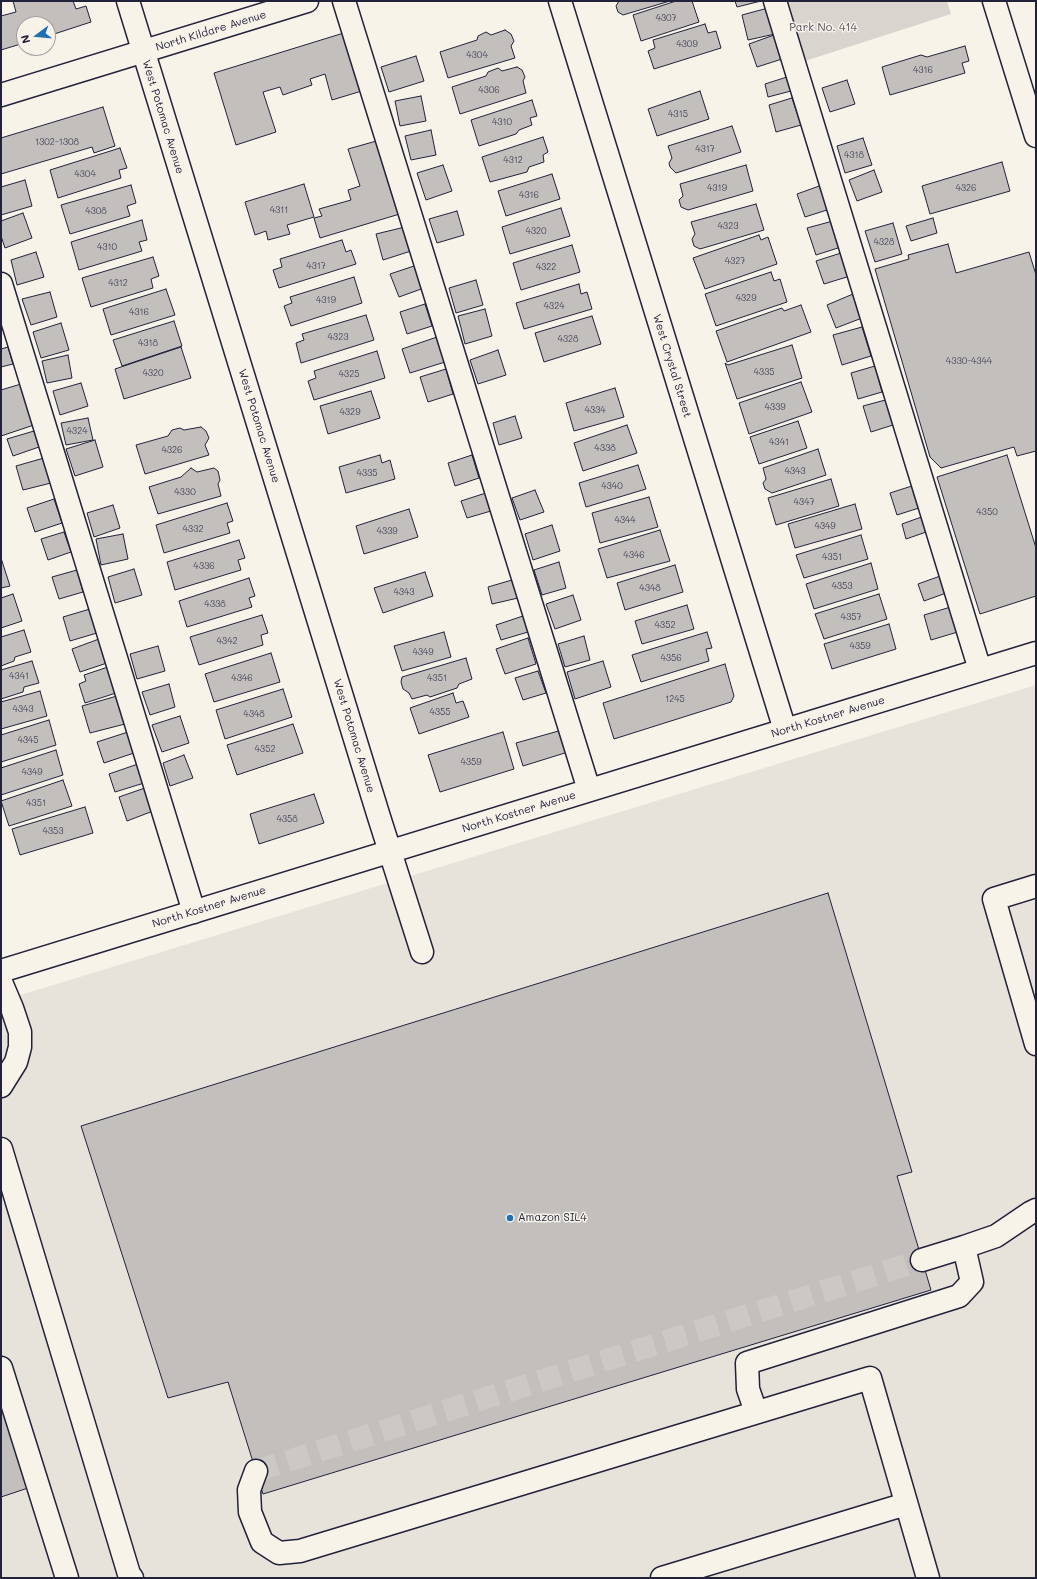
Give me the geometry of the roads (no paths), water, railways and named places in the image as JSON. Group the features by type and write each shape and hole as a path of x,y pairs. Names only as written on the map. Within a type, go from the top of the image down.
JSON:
{"street":[{"name":"West Potomac Avenue","path":"128,1 422,952"},
{"name":"North Kildare Avenue","path":"1,96 306,1"},
{"path":"344,1 589,790"},
{"name":"West Crystal Street","path":"560,1 785,730"},
{"path":"776,1 980,670"},
{"path":"994,1 1036,136"},
{"path":"1,284 194,912"},
{"name":"North Kostner Avenue","path":"1,971 1036,653"},
{"path":"1036,886 994,899 1036,1044"},
{"path":"1,982 20,1032 20,1047 16,1062 1,1086"},
{"path":"1,1149 129,1574 132,1578"},
{"path":"922,1260 996,1236 1036,1210"},
{"path":"756,1412 748,1388 747,1362 959,1296 972,1282 964,1247"},
{"path":"1,1368 67,1578"},
{"path":"256,1471 249,1490 250,1512 262,1542 279,1553 300,1551 870,1378 928,1578"},
{"path":"662,1578 906,1504"}],"tunnel":[{"path":"256,1471 922,1260"}],"place":[{"name":"Amazon SIL4","path":"510,1218"}],"park label":[{"name":"Park No. 414","path":"823,28"}]}
